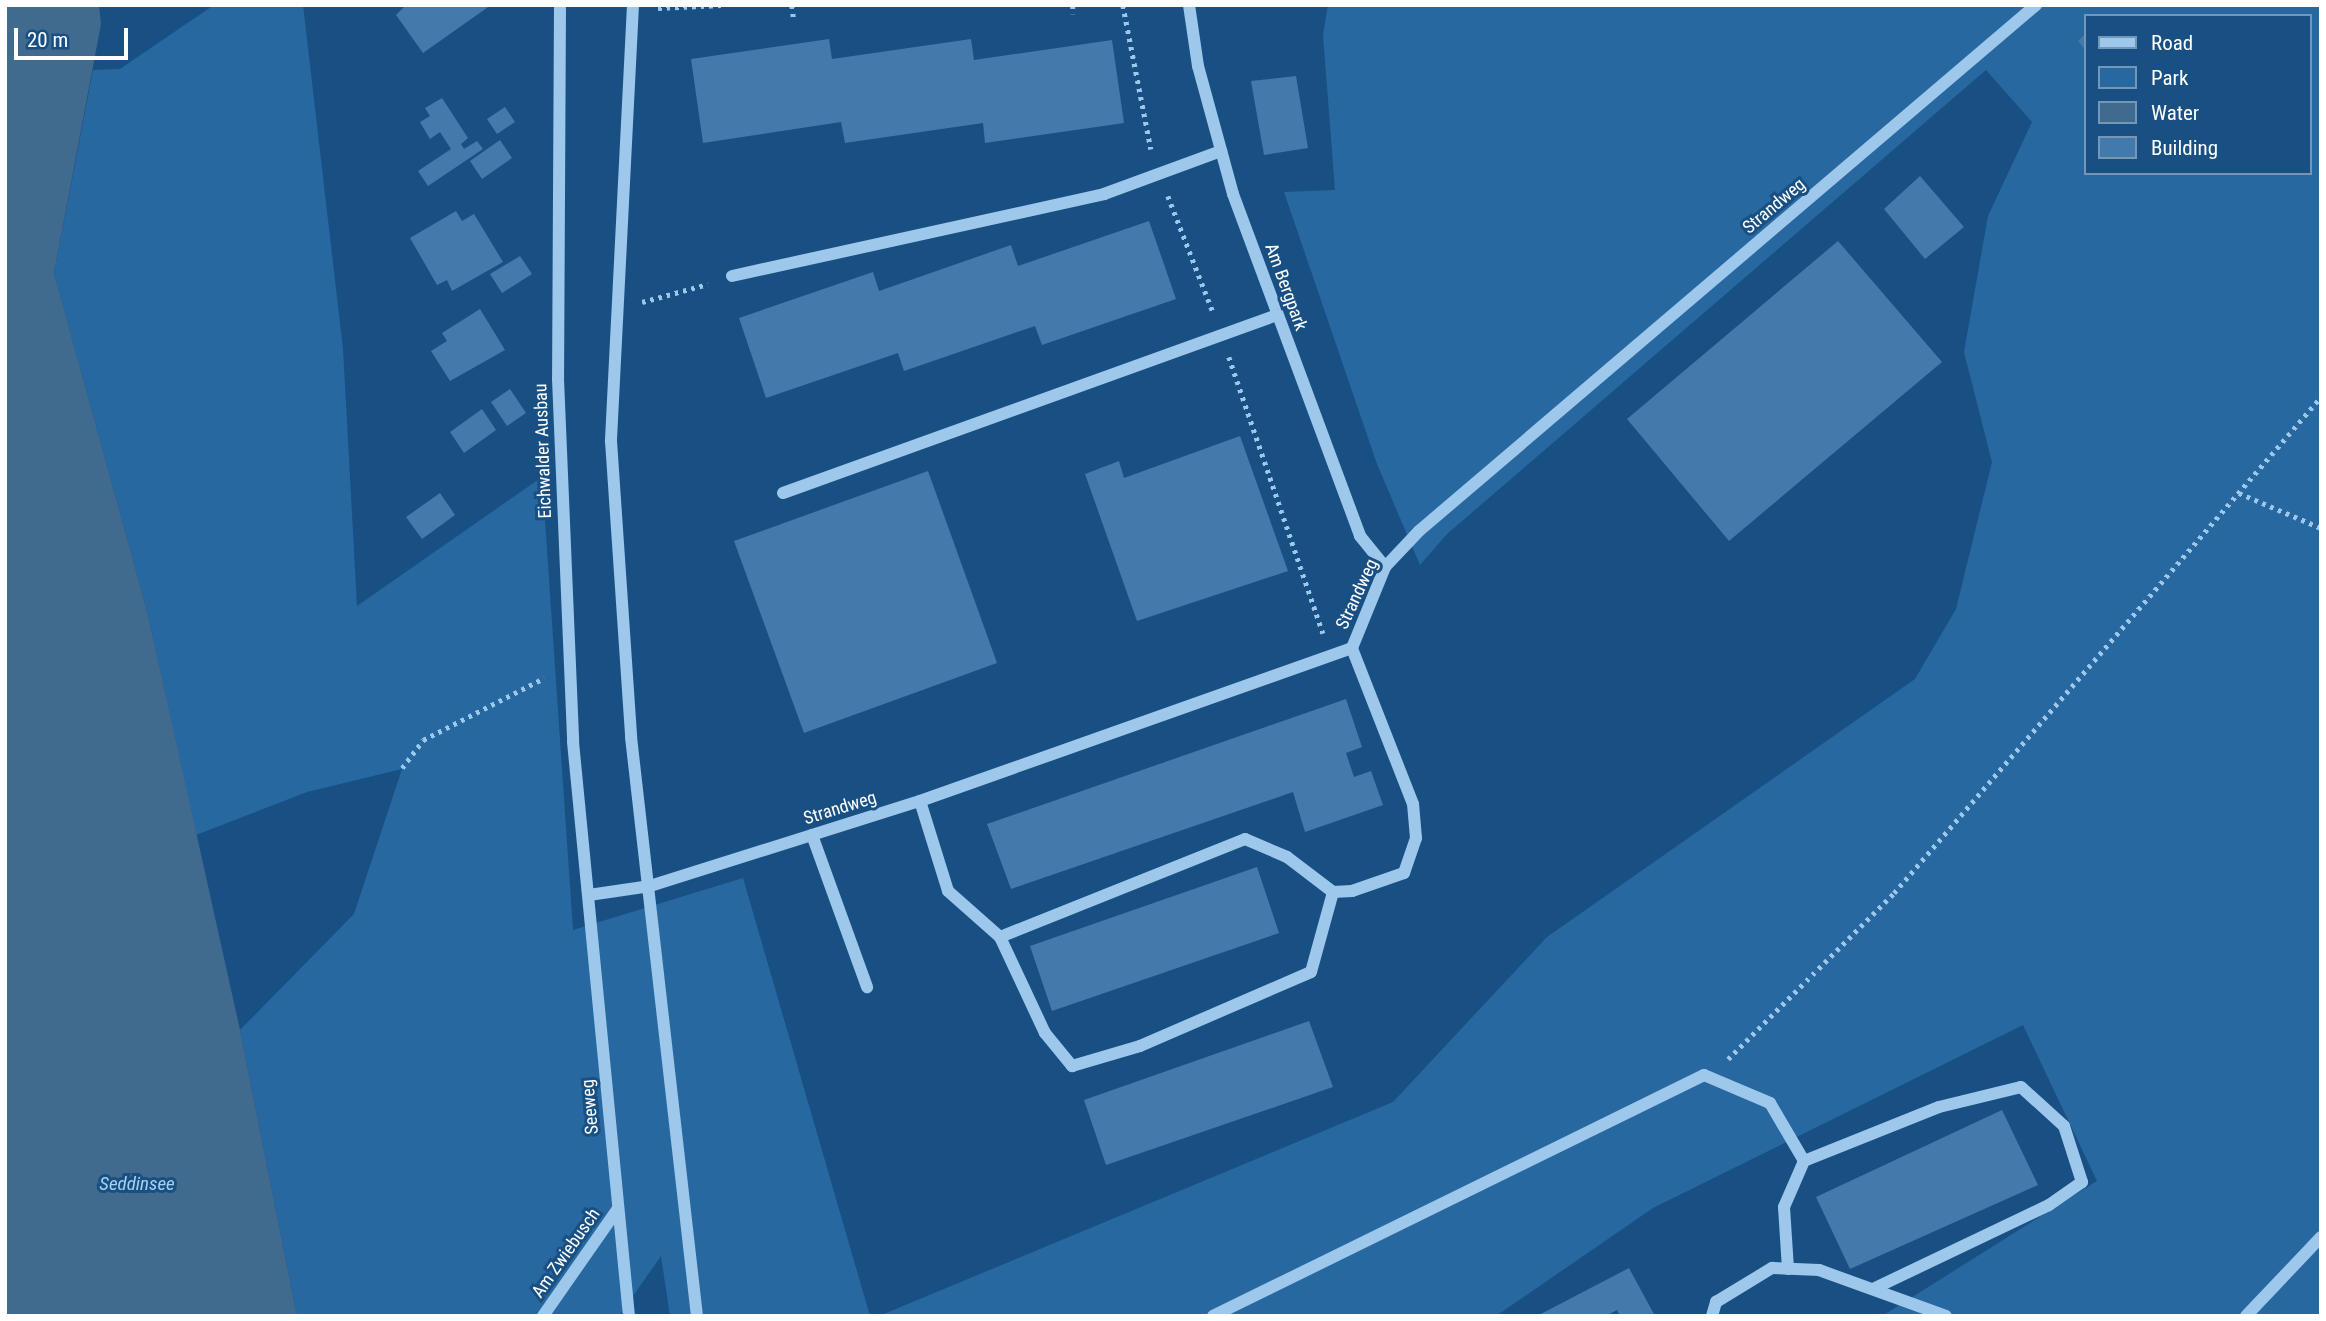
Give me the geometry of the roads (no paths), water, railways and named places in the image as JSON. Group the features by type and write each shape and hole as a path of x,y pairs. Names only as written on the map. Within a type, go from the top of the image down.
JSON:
{"street":[{"name":"Eichwalder Ausbau","path":"560,5 558,379 569,664 589,895"},
{"name":"Am Bergpark","path":"1189,5 1198,66 1221,151 1277,315 1360,536 1385,568"},
{"name":"Strandweg","path":"589,895 650,886 920,801 1352,648 1385,568 1419,531 2036,5"},
{"path":"633,8 611,441 631,737 697,1316"},
{"path":"732,276 1104,194 1221,151"},
{"path":"783,493 1277,315"},
{"path":"1000,937 1245,839 1287,857 1333,892 1352,891 1404,873 1416,838 1413,804 1352,648"},
{"path":"920,801 948,891 1000,937 1045,1033 1072,1066 1140,1046 1311,972 1333,892"},
{"path":"813,835 867,987"},
{"name":"Seeweg","path":"589,895 629,1316"},
{"path":"1213,1316 1704,1075 1770,1102 1804,1161"},
{"path":"1788,1269 1784,1207 1804,1161 1939,1107 2021,1087 2064,1126 2082,1182 2049,1205 1875,1288"},
{"name":"Am Zwiebusch","path":"544,1316 617,1210"},
{"path":"2246,1316 2321,1237"},
{"path":"1712,1316 1716,1302 1742,1283 1772,1268 1819,1270 1875,1288 1946,1316"}],"water":[{"name":"Seddinsee","path":"5,5 99,5 101,24 54,273 147,611 240,1030 297,1316 5,1316"}]}
